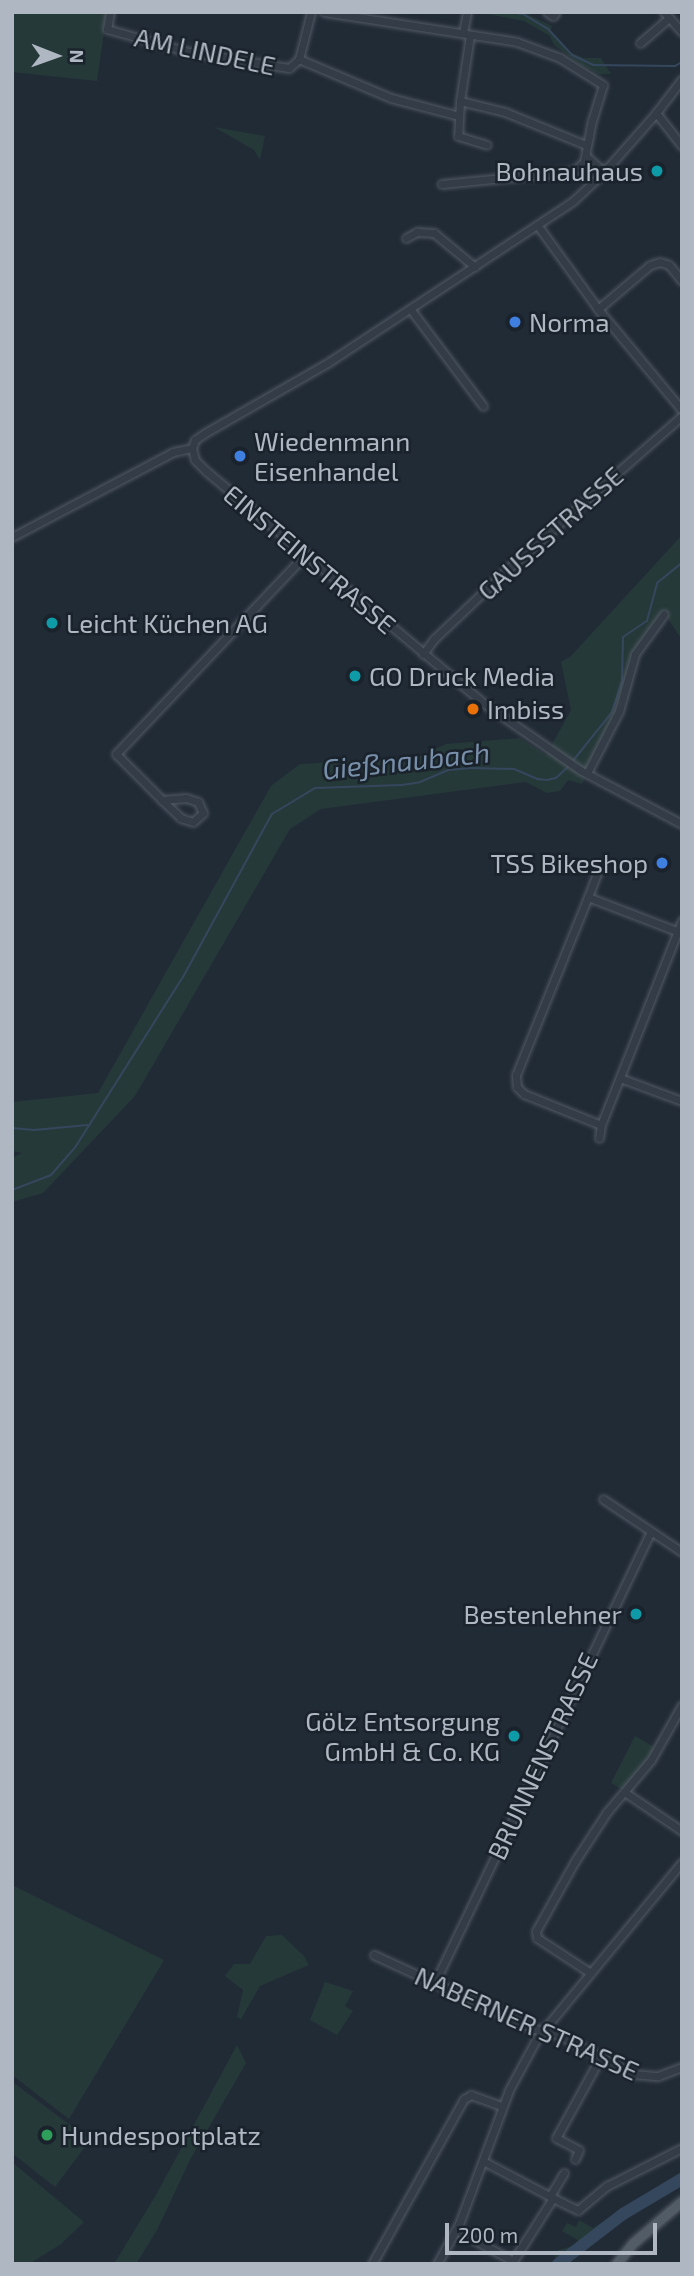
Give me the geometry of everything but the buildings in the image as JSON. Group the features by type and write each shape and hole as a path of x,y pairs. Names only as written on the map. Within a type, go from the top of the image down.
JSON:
{"main road":[{"path":"616,2264 633,2243 682,2201"}],"street":[{"name":"AM LINDELE","path":"110,12 107,29 189,52 247,64 289,68 299,59 311,12"},
{"path":"324,12 540,48 600,80 603,90 593,117 586,156 574,171 442,184"},
{"path":"547,12 553,16 556,12"},
{"path":"467,13 458,136 487,145"},
{"path":"640,43 667,15 682,32"},
{"name":"AM LINDELE","path":"299,59 391,98 459,116"},
{"path":"12,537 173,452 192,448 195,440 205,433 329,362 538,226 573,201 604,172 682,79"},
{"path":"460,101 516,116 586,145"},
{"path":"656,113 682,146"},
{"path":"586,156 604,172"},
{"path":"538,226 598,309 682,411"},
{"path":"406,239 417,232 434,233 475,267"},
{"path":"598,309 650,265 660,262 669,265 682,281"},
{"path":"411,310 483,406"},
{"name":"GAUSSSTRASSE","path":"423,654 434,639 511,566 682,416"},
{"name":"EINSTEINSTRASSE","path":"192,448 195,460 206,471 423,654 551,751 682,824"},
{"path":"162,800 186,798 198,802 203,813 198,820 189,822 162,800 116,754 305,555"},
{"path":"583,771 619,711 635,654 664,614"},
{"path":"598,871 516,1075 517,1087 524,1094 601,1125"},
{"path":"589,897 680,932"},
{"path":"599,1138 601,1125 680,932 682,920"},
{"path":"620,1078 682,1101"},
{"path":"603,1499 682,1552"},
{"name":"BRUNNENSTRASSE","path":"435,1982 651,1532"},
{"path":"589,1972 537,1938 536,1931 607,1812 626,1793 651,1760 682,1705"},
{"path":"626,1793 682,1831"},
{"path":"437,2264 456,2230 502,2106 522,2063 542,2031 589,1972 682,1863"},
{"name":"NABERNER STRASSE","path":"374,1955 542,2031 559,2035 600,2058 647,2077 682,2067"},
{"path":"575,2159 579,2150 556,2138 600,2058"},
{"path":"372,2264 464,2099 471,2095 502,2106"},
{"path":"483,2161 578,2210 607,2186 682,2148"},
{"path":"456,2230 513,2261 564,2173"}],"shaded area":[{"path":"12,12 107,12 97,81 12,72"},
{"path":"477,12 527,14 552,26 551,31 570,52 584,58 601,58 611,74 599,74 581,65 554,45 550,36 524,21"},
{"path":"214,127 265,136 260,160 254,150"},
{"path":"682,535 682,640 665,614 635,654 626,692 582,784 568,780 560,791 547,793 526,782 321,809 290,829 135,1096 43,1193 12,1202 12,1158 22,1153 12,1151 12,1102 98,1093 271,786 300,764 418,757 446,744 520,738 546,755 571,710 561,662 571,656"},
{"path":"635,1736 656,1748 625,1791 611,1783"},
{"path":"12,1885 164,1960 69,2119 12,2075"},
{"path":"282,1935 304,1956 309,1965 260,1986 241,2019 237,2017 243,1990 225,1976 234,1964 250,1964 266,1936"},
{"path":"325,1982 353,1991 345,2006 353,2011 337,2035 310,2020"},
{"path":"237,2045 246,2063 190,2160 157,2230 136,2264 114,2264 156,2195"},
{"name":"Hundesportplatz","path":"14,2083 90,2140 55,2187 12,2153"},
{"path":"12,2162 84,2222 61,2244 29,2264 12,2264"},
{"path":"682,2171 682,2177 622,2213 557,2261 553,2252 575,2245 578,2240 562,2231 567,2223 576,2227 579,2220 593,2228"}],"waterway":[{"path":"510,12 523,14 548,29 572,55 593,65 675,66 682,62"},
{"name":"Gießnaubach","path":"572,762 612,712 622,681 623,637 647,621 657,583 682,563"},
{"name":"Gießnaubach","path":"12,1190 51,1175 76,1146 183,977 272,814 315,788 402,785 420,782 448,770 471,768 514,769 537,779 547,780 556,778 568,767"},
{"name":"Gießnaubach","path":"12,1128 34,1130 88,1125"},
{"path":"558,2264 623,2214 682,2179"}],"place":[{"name":"Bohnauhaus","path":"657,171"},
{"name":"Norma","path":"515,322"},
{"name":"Wiedenmann Eisenhandel","path":"240,456"},
{"name":"Leicht Küchen AG","path":"52,623"},
{"name":"GO Druck Media","path":"355,676"},
{"name":"Imbiss","path":"473,709"},
{"name":"TSS Bikeshop","path":"662,863"},
{"name":"Bestenlehner","path":"636,1614"},
{"name":"Gölz Entsorgung GmbH & Co. KG","path":"514,1736"},
{"name":"Hundesportplatz","path":"47,2135"}]}
